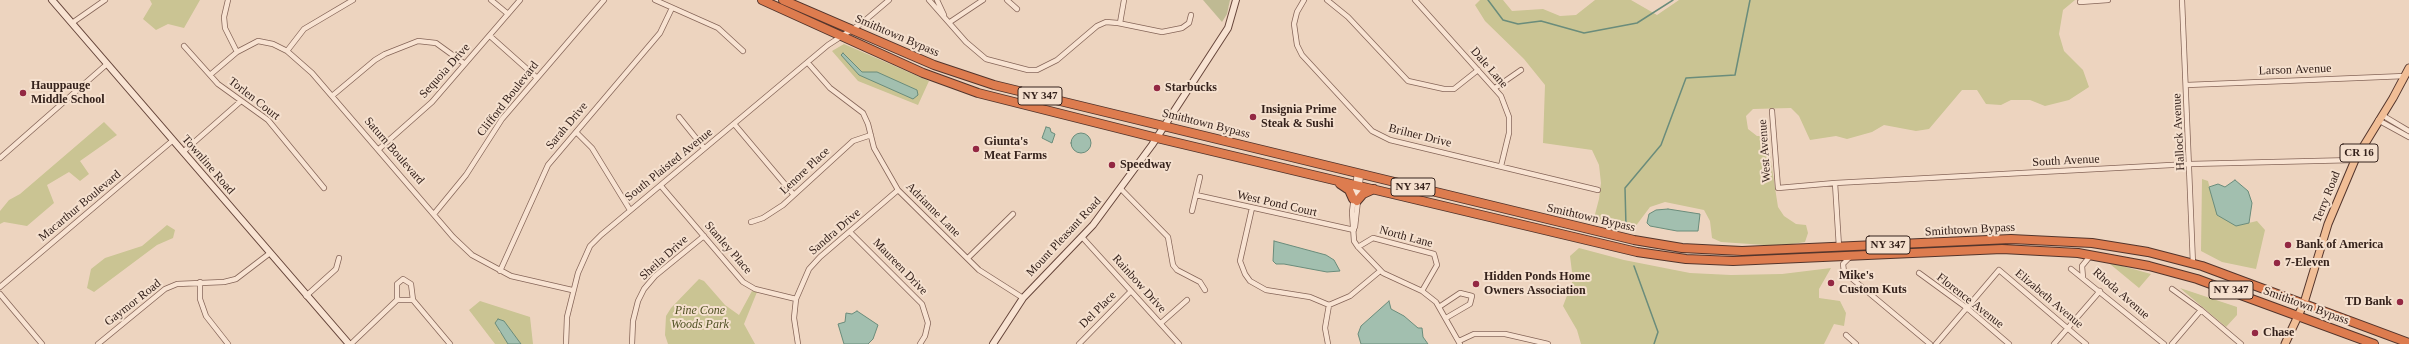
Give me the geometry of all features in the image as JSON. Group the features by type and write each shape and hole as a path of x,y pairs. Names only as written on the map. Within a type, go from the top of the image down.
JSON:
{"highway":[{"name":"Smithtown Bypass","path":"762,0 840,37 970,91 1157,138 1330,178 1584,240 1662,256 1733,261 2002,249 2091,255 2185,275 2374,344"},
{"name":"Smithtown Bypass","path":"783,0 934,65 978,80 1165,127 1658,245 1742,252 2011,239 2051,240 2127,248 2193,264 2304,303 2409,343"},
{"path":"1330,178 1348,189 1355,200 1374,189"}],"main road":[{"name":"Terry Road","path":"2285,344 2304,303 2328,224 2355,160 2409,68"}],"street":[{"name":"Townline Road","path":"52,0 306,296 350,344"},
{"path":"72,23 105,0"},
{"path":"228,0 224,17 225,28 237,52"},
{"path":"287,51 304,29 353,0"},
{"path":"491,0 508,14"},
{"name":"Sequoia Drive","path":"379,149 432,102 520,0"},
{"name":"Clifford Boulevard","path":"434,214 466,175 502,119 536,77 604,0"},
{"path":"655,0 718,28 743,51"},
{"name":"South Plaisted Avenue","path":"566,344 567,317 572,290 590,246 630,210 661,186 704,148 735,125 840,37 889,0"},
{"path":"929,0 944,15 966,42 986,59 1028,70 1037,70 1057,60 1097,26 1106,22 1120,23 1162,32 1182,28 1189,22 1191,15"},
{"path":"937,0 944,15"},
{"path":"950,22 983,0"},
{"path":"1007,0 1017,9"},
{"path":"1120,23 1124,0"},
{"name":"Mount Pleasant Road","path":"993,344 1023,298 1082,237 1121,189 1165,127 1228,28 1236,0"},
{"name":"Brilner Drive","path":"1304,0 1297,12 1294,24 1297,45 1302,55 1372,131 1390,140 1598,190"},
{"path":"1327,0 1348,17 1408,81 1444,90 1454,89 1478,70"},
{"name":"Dale Lane","path":"1415,0 1501,96 1509,117 1509,133 1502,166"},
{"path":"2080,2 2108,0"},
{"name":"Hallock Avenue","path":"2182,0 2187,85 2193,264"},
{"name":"Sarah Drive","path":"500,271 540,180 556,153 576,132 660,33 672,8"},
{"path":"490,36 536,77"},
{"name":"Saturn Boulevard","path":"210,75 237,52 258,40 273,44 287,51 312,73 434,214 472,255 500,271 530,281 572,290"},
{"path":"332,96 375,60 385,54 418,42 436,43 464,64"},
{"name":"Torlen Court","path":"184,46 210,75 241,101 268,120 324,188"},
{"name":"Adrianne Lane","path":"808,63 830,88 863,114 868,124 874,148 898,190 979,270 1023,298"},
{"path":"0,158 107,64"},
{"path":"1495,88 1522,70"},
{"name":"Larson Avenue","path":"2187,85 2405,76"},
{"path":"183,152 241,101"},
{"name":"West Avenue","path":"1772,111 1778,188"},
{"path":"679,117 704,148"},
{"path":"2380,118 2409,131"},
{"path":"2380,118 2409,137"},
{"path":"735,125 794,195"},
{"path":"576,132 592,148 630,210"},
{"name":"Lenore Place","path":"751,222 763,218 794,195 853,141 871,135"},
{"name":"Macarthur Boulevard","path":"0,287 172,141"},
{"name":"South Avenue","path":"1778,188 1835,183 2190,164 2355,160"},
{"path":"1359,174 1355,200 1354,241 1380,271 1422,291 1439,306 1459,342 1474,334 1505,334 1548,344"},
{"path":"1192,211 1200,178"},
{"path":"1835,183 1839,248"},
{"name":"Stanley Place","path":"661,186 743,282 750,287 796,299"},
{"path":"1121,189 1168,237 1173,265 1177,270 1200,282 1205,290"},
{"name":"Sandra Drive","path":"798,344 794,318 796,299 810,269 820,257 898,190"},
{"name":"West Pond Court","path":"1196,195 1354,230"},
{"path":"1252,208 1240,261 1250,282 1266,290 1310,297 1329,305 1355,293 1380,271"},
{"path":"968,258 1012,214"},
{"name":"Maureen Drive","path":"850,232 922,304 928,323 925,336 920,344"},
{"name":"Sheila Drive","path":"632,344 633,321 638,301 644,289 655,276 704,236"},
{"name":"Rainbow Drive","path":"1082,237 1180,344"},
{"name":"North Lane","path":"1358,247 1373,238 1434,254 1437,265 1422,291"},
{"name":"Gaymor Road","path":"98,344 165,289 177,284 224,282 236,279 270,253"},
{"name":"Rhoda Avenue","path":"2091,255 2083,264 2083,278 2164,344"},
{"path":"1852,256 1844,263 1844,272 1930,344"},
{"path":"306,296 336,269 340,258"},
{"path":"2071,269 2083,278"},
{"name":"Elizabeth Avenue","path":"1967,308 1999,270 2086,344"},
{"name":"Florence Avenue","path":"1919,273 1967,308 2009,344"},
{"path":"397,300 397,284 404,279 411,284 413,300 450,344"},
{"path":"200,282 200,299 206,316 228,344"},
{"path":"2172,289 2201,310 2241,344"},
{"name":"Del Place","path":"1079,344 1131,291"},
{"path":"2054,344 2100,292"},
{"path":"1439,306 1460,293 1472,296 1470,304 1446,318"},
{"path":"0,294 42,344"},
{"path":"350,344 397,300 413,300"},
{"path":"1161,323 1186,300"},
{"path":"1328,344 1325,328 1329,305"},
{"path":"1936,344 1967,308"},
{"path":"2172,344 2201,310"},
{"path":"1846,336 1856,344"}],"green space":[{"path":"150,0 200,0 184,28 168,24 156,30 143,19 152,4"},
{"path":"1480,0 1503,0 1512,11 1543,9 1560,16 1576,15 1595,0 1631,0 1657,15 1679,0 2075,0 2063,10 2059,34 2064,51 2083,70 2089,87 2069,100 2045,106 2030,100 2011,100 2001,105 1986,104 1977,90 1962,90 1929,129 1916,131 1884,125 1872,132 1847,139 1836,136 1810,140 1799,116 1791,108 1753,109 1746,116 1748,129 1757,136 1767,136 1778,207 1784,216 1796,224 1806,225 1808,233 1805,242 1779,246 1721,242 1712,238 1710,221 1704,210 1665,202 1650,207 1635,227 1594,218 1601,183 1599,165 1592,150 1543,143 1545,85 1524,59 1485,21 1475,5"},
{"path":"844,44 929,81 918,105 858,81 832,51"},
{"path":"104,122 117,135 80,161 89,174 80,181 69,172 47,185 54,203 27,226 4,222 0,224 0,211 9,200 20,194"},
{"path":"2202,179 2208,181 2213,201 2236,226 2257,221 2265,230 2256,269 2222,262 2201,251"},
{"path":"167,225 175,230 173,238 157,245 94,292 87,288 91,269 105,258 142,246"},
{"path":"1579,248 1624,260 1690,273 1731,275 1782,274 1831,268 1819,289 1819,298 1840,301 1846,313 1844,326 1834,324 1824,344 1581,344 1577,330 1563,306 1573,280 1570,256"},
{"path":"2110,264 2115,264 2151,274 2139,288"},
{"name":"Pine Cone Woods Park","path":"699,279 704,281 725,305 739,315 752,291 757,292 744,324 755,344 668,344 665,335 666,316 671,308"},
{"path":"2180,288 2237,307 2237,315 2226,327"},
{"path":"480,301 530,317 533,344 521,344 506,325 498,331 504,336 508,344 495,344 469,310"}],"shaded area":[{"path":"1203,0 1230,0 1227,14 1222,22"},
{"path":"843,53 862,72 877,72 917,90 918,95 913,99 859,75 841,55"},
{"path":"1046,127 1050,128 1051,132 1055,134 1052,143 1042,138"},
{"path":"1081,133 1088,136 1091,143 1088,150 1081,153 1074,150 1071,143 1074,136"},
{"path":"2235,180 2248,191 2252,203 2249,223 2236,226 2217,215 2209,187 2218,184 2225,187"},
{"path":"1668,209 1700,214 1698,231 1677,231 1650,226 1647,223 1649,214 1656,210"},
{"path":"1274,241 1326,255 1334,260 1340,271 1327,272 1284,264 1276,264 1273,261"},
{"path":"1389,301 1391,309 1404,316 1418,328 1422,328 1423,337 1428,344 1361,344 1358,334 1361,326"},
{"path":"857,311 878,325 873,339 868,344 844,344 838,324 845,322 846,313 852,314"},
{"path":"498,319 504,321 521,344 508,344 495,323"}],"waterway":[{"path":"1488,0 1503,20 1518,24 1541,21 1584,33 1637,23 1673,0"},
{"path":"1626,227 1625,188 1661,145 1686,78 1735,75 1750,0"},
{"path":"1634,266 1658,332 1654,344"}],"place":[{"name":"Starbucks","path":"1157,88"},
{"name":"Hauppauge Middle School","path":"23,93"},
{"name":"Insignia Prime Steak & Sushi","path":"1253,117"},
{"name":"Giunta's Meat Farms","path":"976,149"},
{"name":"Speedway","path":"1112,165"},
{"name":"Bank of America","path":"2288,245"},
{"name":"7-Eleven","path":"2277,263"},
{"name":"Mike's Custom Kuts","path":"1831,283"},
{"name":"Hidden Ponds Home Owners Association","path":"1476,284"},
{"name":"TD Bank","path":"2400,302"},
{"name":"Chase","path":"2255,333"}]}
